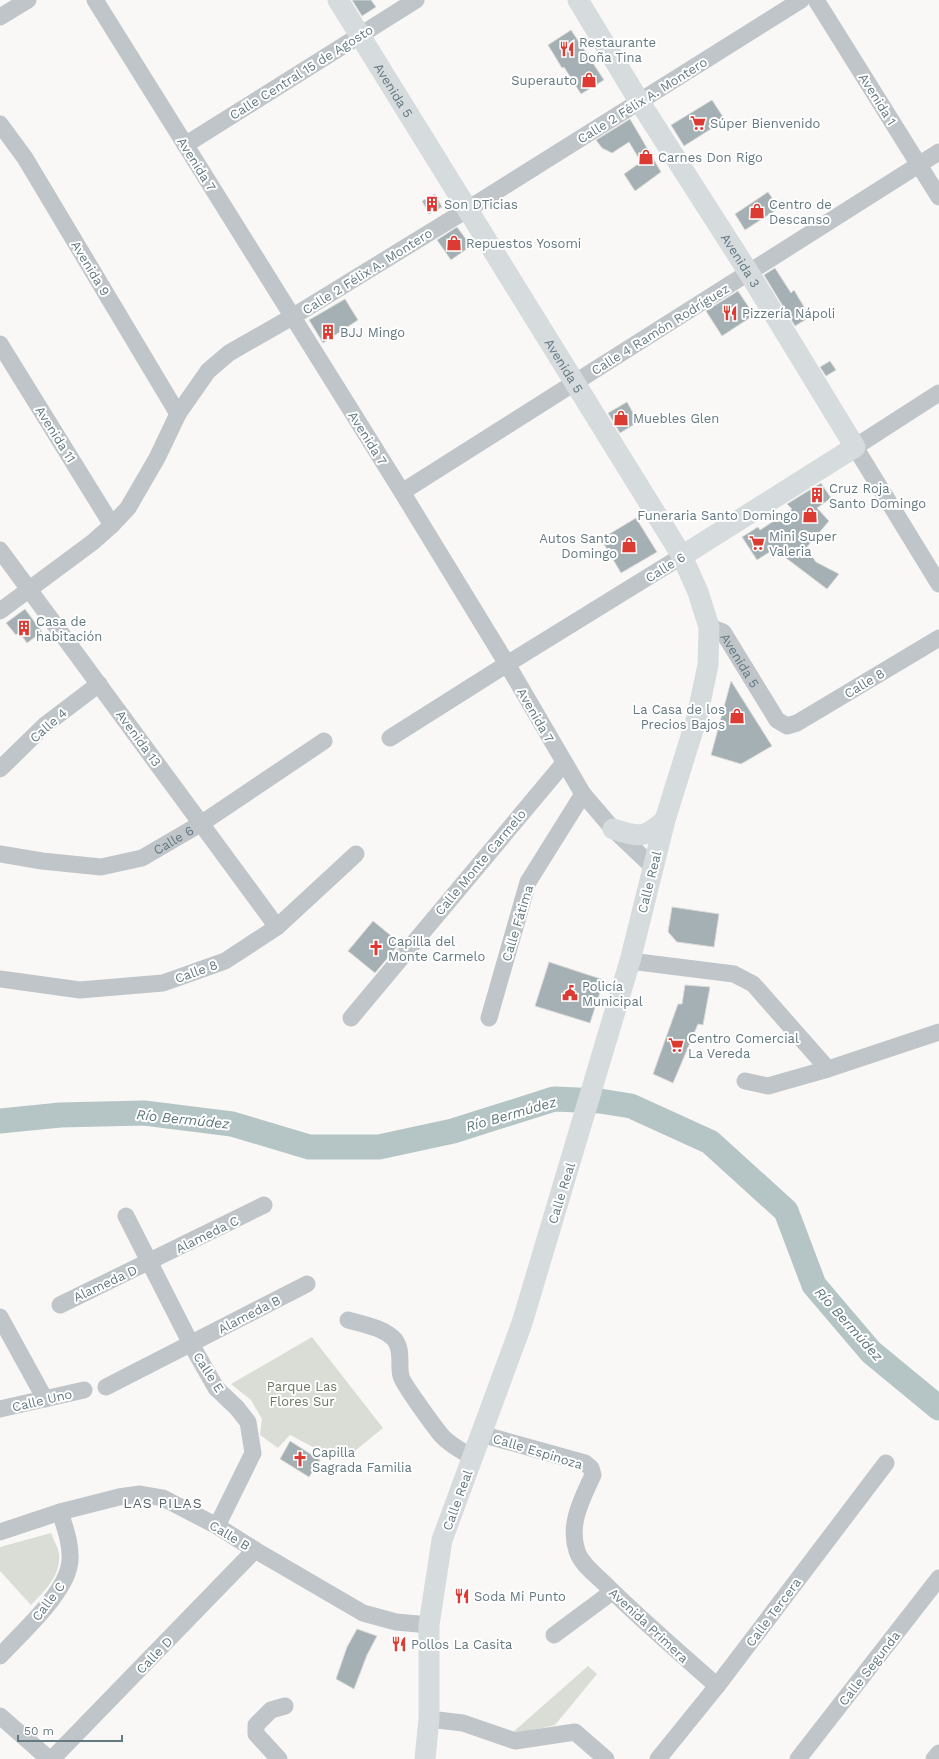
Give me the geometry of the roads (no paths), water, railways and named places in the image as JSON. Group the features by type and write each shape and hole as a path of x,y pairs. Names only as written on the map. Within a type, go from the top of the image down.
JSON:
{"main road":[{"name":"Avenida 5","path":"338,0 682,556 698,592 709,627"},
{"name":"Avenida 3","path":"578,0 639,101 749,274 855,447"},
{"name":"Calle 6","path":"682,556 855,447"},
{"name":"Calle Real","path":"424,1759 429,1719 428,1625 442,1540 522,1323 597,1067 630,961 665,820 697,717 708,665 709,627"},
{"path":"613,829 635,836 643,835 652,832 665,820"}],"street":[{"path":"0,17 28,0"},
{"name":"Avenida 7","path":"95,0 402,492 507,664 583,794 613,829 653,867"},
{"name":"Calle Central 15 de Agosto","path":"185,145 416,0"},
{"name":"Calle 2 Félix A. Montero","path":"0,611 93,542 128,508 140,490 178,414 208,371 229,353 292,317 468,209 801,0"},
{"name":"Avenida 1","path":"816,0 939,198"},
{"name":"Avenida 9","path":"0,124 25,158 178,414"},
{"name":"Calle 4 Ramón Rodríguez","path":"402,492 749,274 939,152"},
{"name":"Avenida 11","path":"0,344 112,525"},
{"name":"Calle 6","path":"855,447 939,393"},
{"name":"Avenida 3","path":"855,447 939,584"},
{"name":"Avenida 13","path":"0,550 277,927"},
{"name":"Calle 6","path":"390,738 682,556"},
{"name":"Avenida 5","path":"709,627 724,632 777,720 787,726"},
{"name":"Calle 8","path":"787,726 797,723 939,638"},
{"name":"Calle 4","path":"0,769 45,725 99,684"},
{"name":"Calle 6","path":"0,854 42,861 101,867 142,858 202,823 324,741"},
{"name":"Calle Monte Carmelo","path":"352,1018 564,763"},
{"name":"Calle Fátima","path":"489,1018 528,882 583,794"},
{"name":"Calle 8","path":"0,979 80,990 163,983 225,961 277,927 356,854"},
{"path":"630,961 734,974 753,984 828,1069"},
{"path":"744,1081 768,1086 828,1069 939,1032"},
{"name":"Alameda C","path":"150,1262 264,1205"},
{"name":"Calle E","path":"126,1216 191,1344 216,1388 248,1422 252,1436 253,1453 217,1526"},
{"name":"Alameda D","path":"60,1305 150,1262"},
{"name":"Alameda B","path":"106,1387 308,1284"},
{"path":"0,1317 45,1399"},
{"path":"348,1320 374,1328 387,1334 396,1341 400,1350 401,1378 443,1436 456,1447 472,1457"},
{"name":"Calle Uno","path":"0,1409 84,1390"},
{"name":"Calle Espinoza","path":"482,1434 585,1463 591,1468 593,1475 575,1518 574,1537 577,1552 583,1562"},
{"name":"Calle Tercera","path":"658,1759 717,1686 886,1463"},
{"name":"Calle B","path":"0,1532 60,1512 119,1497 140,1494 163,1498 217,1526 363,1613 396,1622 428,1625"},
{"name":"Calle C","path":"0,1656 48,1606 64,1583 70,1562 69,1541 60,1512"},
{"name":"Calle D","path":"52,1759 255,1550"},
{"name":"Avenida Primera","path":"583,1562 612,1592 717,1686"},
{"name":"Calle Segunda","path":"798,1759 939,1578"},
{"path":"554,1636 612,1592"},
{"path":"279,1759 256,1734 256,1725 271,1710 285,1706"},
{"path":"0,1716 49,1759"},
{"path":"429,1719 462,1724 515,1741 575,1732 606,1759"},
{"path":"934,1759 939,1753"}],"waterway":[{"name":"Río Bermúdez","path":"0,1121 60,1115 144,1113 232,1124 309,1147 379,1147 453,1131 554,1099 600,1101 631,1106 710,1142 786,1211 814,1285 871,1352 939,1408"}],"place":[{"name":"Restaurante Doña Tina","path":"567,49"},
{"name":"Superauto","path":"589,80"},
{"name":"Súper Bienvenido","path":"698,123"},
{"name":"Carnes Don Rigo","path":"646,157"},
{"name":"Son DTicias","path":"432,204"},
{"name":"Centro de Descanso","path":"757,211"},
{"name":"Repuestos Yosomi","path":"454,243"},
{"name":"Pizzería Nápoli","path":"730,313"},
{"name":"BJJ Mingo","path":"328,332"},
{"name":"Muebles Glen","path":"621,418"},
{"name":"Cruz Roja Santo Domingo","path":"817,495"},
{"name":"Funeraria Santo Domingo","path":"810,515"},
{"name":"Mini Super Valeria","path":"757,543"},
{"name":"Autos Santo Domingo","path":"629,545"},
{"name":"Casa de habitación","path":"24,628"},
{"name":"La Casa de los Precios Bajos","path":"737,716"},
{"name":"Capilla del Monte Carmelo","path":"376,948"},
{"name":"Policía Municipal","path":"570,993"},
{"name":"Centro Comercial La Vereda","path":"676,1045"},
{"name":"Capilla Sagrada Familia","path":"300,1459"},
{"name":"Soda Mi Punto","path":"462,1596"},
{"name":"Pollos La Casita","path":"399,1644"}],"district":[{"name":"LAS PILAS","path":"163,1503"}],"park label":[{"name":"Parque Las Flores Sur","path":"302,1394"}]}
